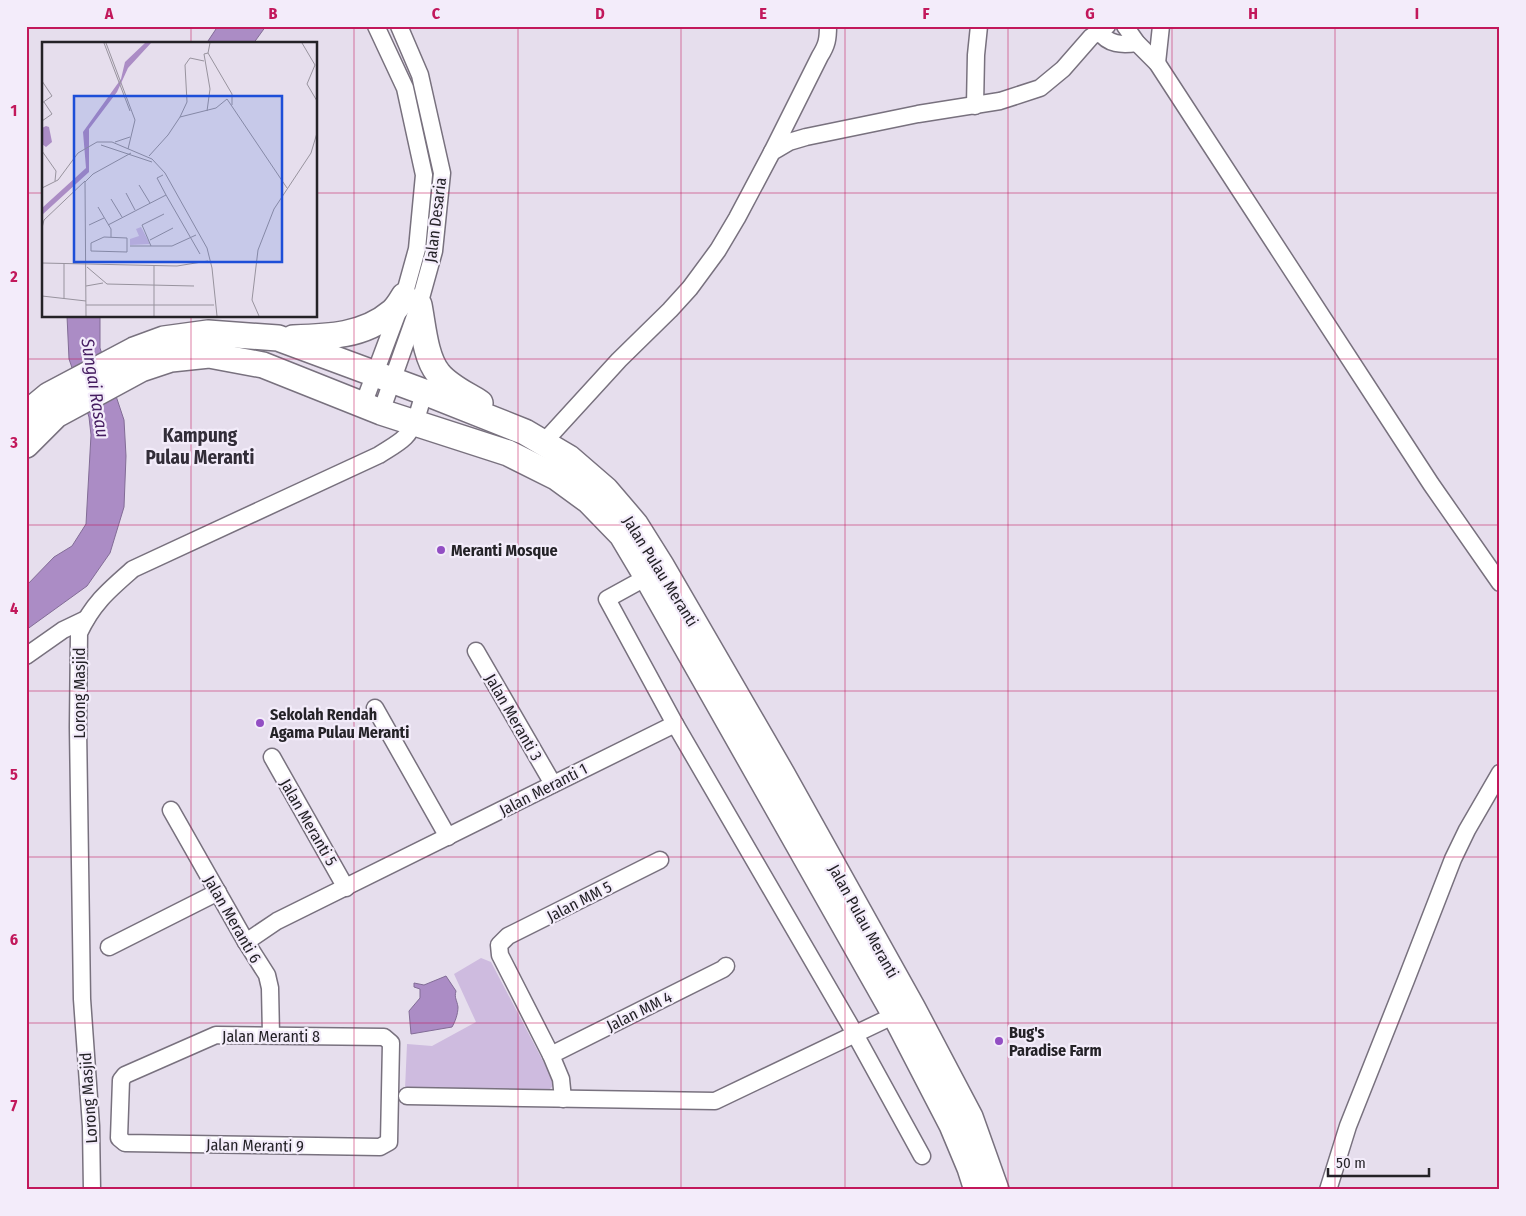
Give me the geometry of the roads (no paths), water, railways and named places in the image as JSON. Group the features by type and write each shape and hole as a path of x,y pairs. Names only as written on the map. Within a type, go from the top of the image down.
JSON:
{"main road":[{"path":"278,338 326,337 353,333 411,300 438,372 451,385 534,437"},
{"name":"Jalan Pulau Meranti","path":"26,414 52,405 137,360 164,339 208,333 278,338 424,392 534,437 569,458 606,490 635,524 662,567 782,774 912,1007 970,1116 996,1190"},
{"name":"Jalan Pulau Meranti","path":"137,360 209,355 263,365 372,409 508,453 556,477 589,501 622,535 895,1015 952,1124 977,1190"},
{"name":"Jalan Pulau Meranti","path":"26,445 52,405"}],"street":[{"name":"Jalan Desaria","path":"376,26 405,88 424,175 411,300"},
{"name":"Jalan Desaria","path":"372,409 411,300 434,251 442,173 420,75 399,26"},
{"path":"534,437 619,360 670,310 690,288 718,250 737,218 826,47 828,26"},
{"path":"975,106 976,54 979,26"},
{"path":"1125,26 1156,64 1431,484 1500,583"},
{"path":"1156,64 1161,26"},
{"path":"772,152 789,142 806,137 918,114 1000,101 1040,88 1063,69 1091,37 1103,29 1104,38 1114,43 1137,43"},
{"name":"Lorong Masjid","path":"92,1190 91,1126 82,999 78,727 79,633 101,597 134,570 379,455 398,443 407,435 424,392"},
{"path":"647,577 607,599 675,724 854,1034 922,1156"},
{"path":"26,656 63,630 86,619"},
{"name":"Jalan Meranti 3","path":"476,651 553,784"},
{"path":"375,708 448,837"},
{"name":"Jalan Meranti 1","path":"246,942 277,921 675,724"},
{"name":"Jalan Meranti 5","path":"272,757 346,888"},
{"path":"1328,1190 1348,1126 1453,859 1487,793 1500,773"},
{"name":"Jalan Meranti 6","path":"171,810 246,942 267,975 270,988 271,1035"},
{"name":"Jalan MM 5","path":"551,1054 500,955 499,945 508,936 660,860"},
{"path":"109,947 218,892"},
{"name":"Jalan MM 4","path":"551,1054 726,966"},
{"path":"407,1096 715,1101 895,1015"},
{"name":"Jalan Meranti 8","path":"120,1092 121,1080 125,1075 216,1035 384,1037 391,1043 390,1092"},
{"path":"551,1054 561,1079 563,1099"},
{"name":"Jalan Meranti 9","path":"120,1092 119,1138 125,1143 380,1147 389,1142 390,1092"}],"water":[{"path":"218,26 266,26 254,42 207,42"},
{"name":"Sungai Rasau","path":"67,318 100,318 100,348 124,420 126,456 124,507 110,553 87,586 26,630 26,586 54,557 72,546 86,524 91,435 89,417 69,359"},
{"path":"446,976 456,991 455,997 458,1007 452,1027 411,1034 409,1011 420,998 420,989 414,987 414,983 424,985"}],"place":[{"name":"Meranti Mosque","path":"441,550"},
{"name":"Sekolah Rendah Agama Pulau Meranti","path":"260,723"},
{"name":"Bug's Paradise Farm","path":"999,1041"}],"district":[{"name":"Kampung Pulau Meranti","path":"200,446"}]}
